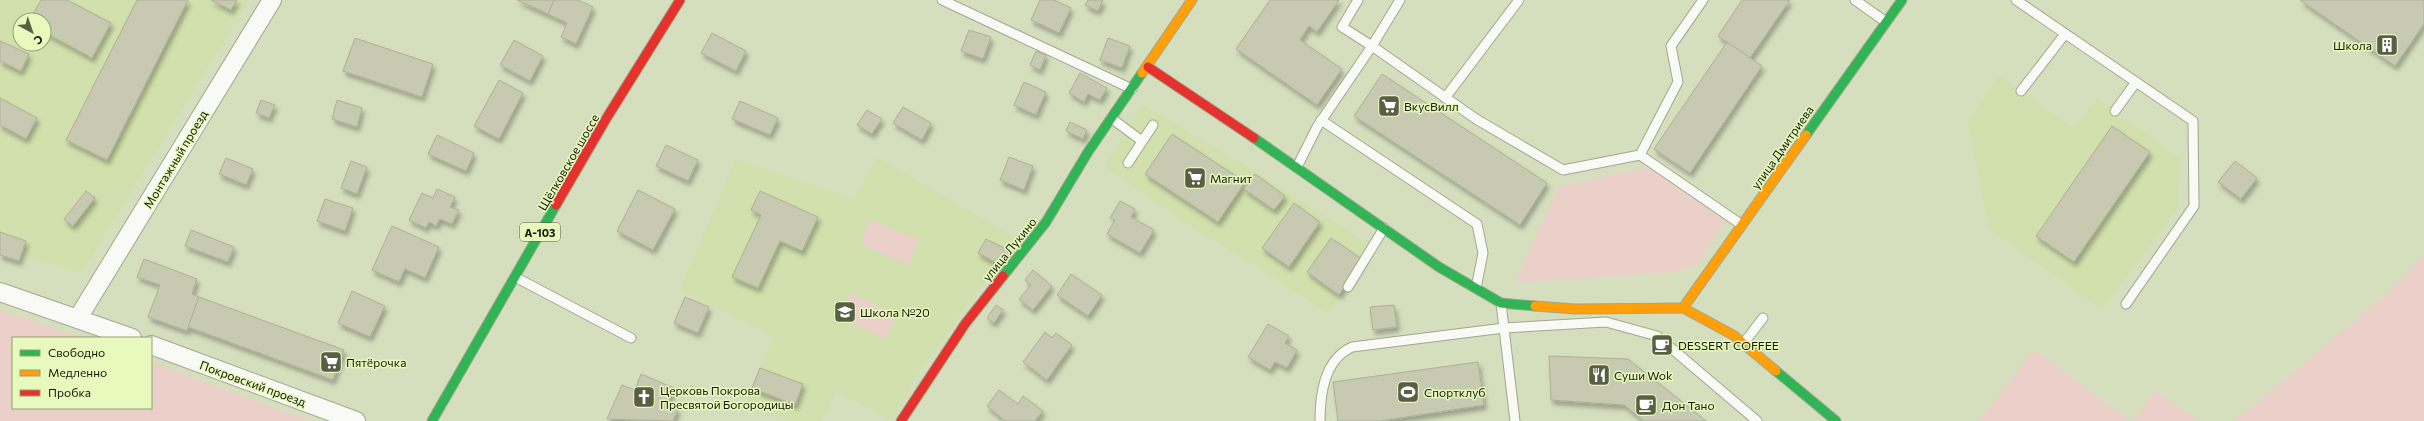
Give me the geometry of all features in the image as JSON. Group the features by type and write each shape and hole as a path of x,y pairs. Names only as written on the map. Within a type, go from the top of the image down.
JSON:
{"street":[{"name":"Монтажный проезд","path":"78,318 272,0"},
{"name":"Щёлковское шоссе","path":"432,421 606,119 680,0"},
{"path":"1192,0 1148,67 1297,167 1439,267 1501,303 1575,309 1683,308 1732,335 1836,421"},
{"name":"улица Дмитриева","path":"1683,308 1902,0"},
{"name":"улица Лукино","path":"901,421 965,324 1046,222 1111,118 1148,67"},
{"path":"0,292 129,337"},
{"name":"Покровский проезд","path":"152,345 356,421"}],"lane":[{"path":"942,0 1132,89"},
{"path":"1358,0 1342,27 1372,46 1476,119 1563,170 1640,155 1742,225"},
{"path":"1297,167 1321,120 1372,46 1400,0"},
{"path":"1445,98 1519,0"},
{"path":"1640,155 1678,82 1671,46 1703,0"},
{"path":"1855,0 1886,22"},
{"path":"2016,0 2193,121 2194,206 2126,304"},
{"path":"2021,91 2065,34"},
{"path":"2115,111 2136,82"},
{"path":"1111,118 1142,141"},
{"path":"1321,120 1477,224 1483,253 1476,288"},
{"path":"1128,162 1153,125"},
{"path":"1348,287 1384,228"},
{"path":"515,277 631,338"},
{"path":"1501,303 1515,421"},
{"path":"1743,344 1763,318"},
{"path":"1320,421 1322,386 1339,355 1352,347 1504,328 1606,322 1657,336 1757,421"}],"shaded area":[{"path":"0,0 249,0 81,273 0,248"},
{"path":"1999,75 2073,128 2098,98 2180,159 2177,209 2102,309 1989,229 1968,121"},
{"path":"1143,105 1255,171 1370,245 1330,314 1213,239 1236,201 1211,240 1104,167"},
{"name":"Школа №20","path":"877,157 1016,238 920,371 891,421 837,391 821,421 786,421 744,404 774,336 680,289 736,159 854,199"},
{"path":"1648,167 1725,221 1697,265 1674,272 1515,283 1559,186"},
{"path":"870,219 919,240 909,265 860,244"},
{"path":"2424,255 2424,421 2235,421 2390,291"},
{"path":"850,293 897,315 886,339 839,317"},
{"path":"0,310 82,337 12,337 12,409 152,409 152,362 310,421 0,421"},
{"path":"2034,349 2130,421 1979,421"},
{"path":"2155,390 2198,421 2132,421"}],"building":[{"path":"41,0 67,0 111,23 92,58 52,36 52,12 34,12"},
{"path":"137,0 188,0 107,160 66,140"},
{"path":"211,0 237,0 231,10"},
{"path":"517,0 554,0 548,14"},
{"path":"554,0 578,0 593,7 576,44 561,37 567,23 548,14"},
{"path":"1040,0 1054,0 1071,8 1059,33 1031,20"},
{"path":"1088,0 1103,0 1098,11 1085,5"},
{"path":"1270,0 1339,0 1317,32 1309,26 1300,40 1342,69 1317,105 1236,49"},
{"path":"1742,0 1790,0 1750,58 1718,36"},
{"name":"Школа","path":"2300,0 2424,0 2424,24 2395,66"},
{"path":"969,30 991,37 983,59 961,51"},
{"path":"712,33 746,51 736,71 701,53"},
{"path":"355,38 433,64 422,97 343,71"},
{"path":"1108,38 1130,46 1122,68 1100,60"},
{"path":"514,40 543,56 530,81 500,65"},
{"path":"0,41 12,46 12,52 25,52 29,54 21,71 0,61"},
{"path":"1727,42 1762,66 1690,173 1654,149"},
{"path":"1036,51 1046,55 1040,70 1030,65"},
{"path":"1080,73 1107,88 1100,100 1088,94 1084,102 1069,93"},
{"path":"1382,74 1547,183 1520,225 1354,116"},
{"path":"499,80 523,93 499,139 474,126"},
{"path":"1024,82 1046,92 1036,115 1014,105"},
{"path":"0,98 37,118 26,139 0,125"},
{"path":"261,100 275,105 269,118 256,113"},
{"path":"337,100 362,108 357,127 332,119"},
{"path":"740,101 778,118 770,135 732,119"},
{"path":"903,107 931,123 922,140 893,123"},
{"path":"867,110 882,119 872,134 857,125"},
{"path":"1070,122 1087,130 1083,139 1066,131"},
{"path":"2112,126 2150,152 2074,262 2036,236"},
{"name":"Магнит","path":"1172,134 1245,182 1218,222 1145,174"},
{"path":"437,135 474,153 466,171 428,154"},
{"path":"666,145 698,160 688,181 656,166"},
{"path":"1009,157 1033,166 1024,190 1000,180"},
{"path":"226,158 253,169 246,185 219,174"},
{"path":"351,161 367,167 357,194 341,188"},
{"path":"2235,161 2257,178 2241,199 2218,182"},
{"path":"1255,174 1285,196 1274,210 1244,189"},
{"path":"437,189 455,197 450,207 459,210 452,224 440,219 436,226 429,222 426,228 409,220 422,193 433,198"},
{"path":"638,190 675,209 653,250 617,231"},
{"path":"86,191 95,198 73,226 64,219"},
{"path":"760,191 818,217 802,251 780,241 758,288 732,277 761,215 751,210"},
{"path":"325,199 353,208 345,231 317,221"},
{"path":"1120,201 1135,209 1131,217 1154,230 1140,253 1107,234 1115,220 1110,218"},
{"path":"1294,203 1320,222 1289,267 1262,248"},
{"path":"392,226 439,247 425,278 405,269 399,282 372,270"},
{"path":"191,230 234,247 228,262 185,246"},
{"path":"0,232 26,241 19,261 0,255"},
{"path":"1331,238 1363,260 1339,295 1307,272"},
{"path":"986,239 1010,251 1002,266 978,253"},
{"path":"144,259 197,279 192,294 199,297 187,331 148,317 160,285 137,277"},
{"path":"1033,270 1052,286 1033,310 1019,299 1031,285 1025,280"},
{"path":"1071,274 1102,295 1088,316 1057,295"},
{"path":"352,291 385,306 370,337 338,323"},
{"path":"199,297 344,350 333,380 188,327"},
{"path":"685,297 709,307 698,333 674,323"},
{"path":"996,305 1003,310 994,323 987,318"},
{"path":"1394,305 1397,327 1373,330 1370,307"},
{"path":"1268,324 1289,336 1285,343 1297,350 1287,368 1275,362 1270,370 1248,357"},
{"path":"1045,332 1052,338 1056,333 1072,345 1047,380 1023,362"},
{"path":"1549,356 1628,359 1706,421 1644,421 1624,405 1551,400"},
{"path":"1478,362 1484,405 1380,421 1338,421 1333,382"},
{"path":"760,368 803,384 795,405 752,388"},
{"name":"Церковь Покрова Пресвятой Богородицы","path":"641,374 674,388 667,404 678,409 673,421 607,419 622,385 635,390"},
{"path":"999,390 1018,404 1023,396 1043,411 1035,421 1005,421 987,406"}],"traffic: fast":[{"path":"1806,135 1902,0"},
{"path":"1003,276 1046,222 1088,152 1142,73"},
{"path":"1254,138 1439,267 1501,303 1535,306"},
{"path":"432,421 556,205"},
{"path":"1776,371 1836,421"}],"traffic: slow":[{"path":"1142,73 1192,0"},
{"path":"1683,308 1806,135"},
{"path":"1535,306 1575,309 1683,308 1733,335 1776,371"}],"traffic: jam":[{"path":"556,205 606,119 680,0"},
{"path":"1148,67 1254,138"},
{"path":"901,421 965,324 1003,276"}],"place":[{"name":"Школа","path":"2387,45"},
{"name":"ВкусВилл","path":"1389,106"},
{"name":"Магнит","path":"1195,178"},
{"name":"Школа №20","path":"845,312"},
{"name":"DESSERT COFFEE","path":"1662,345"},
{"name":"Пятёрочка","path":"331,362"},
{"name":"Суши Wok","path":"1599,375"},
{"name":"Спортклуб","path":"1408,392"},
{"name":"Церковь Покрова Пресвятой Богородицы","path":"644,397"},
{"name":"Дон Тано","path":"1646,405"}]}
